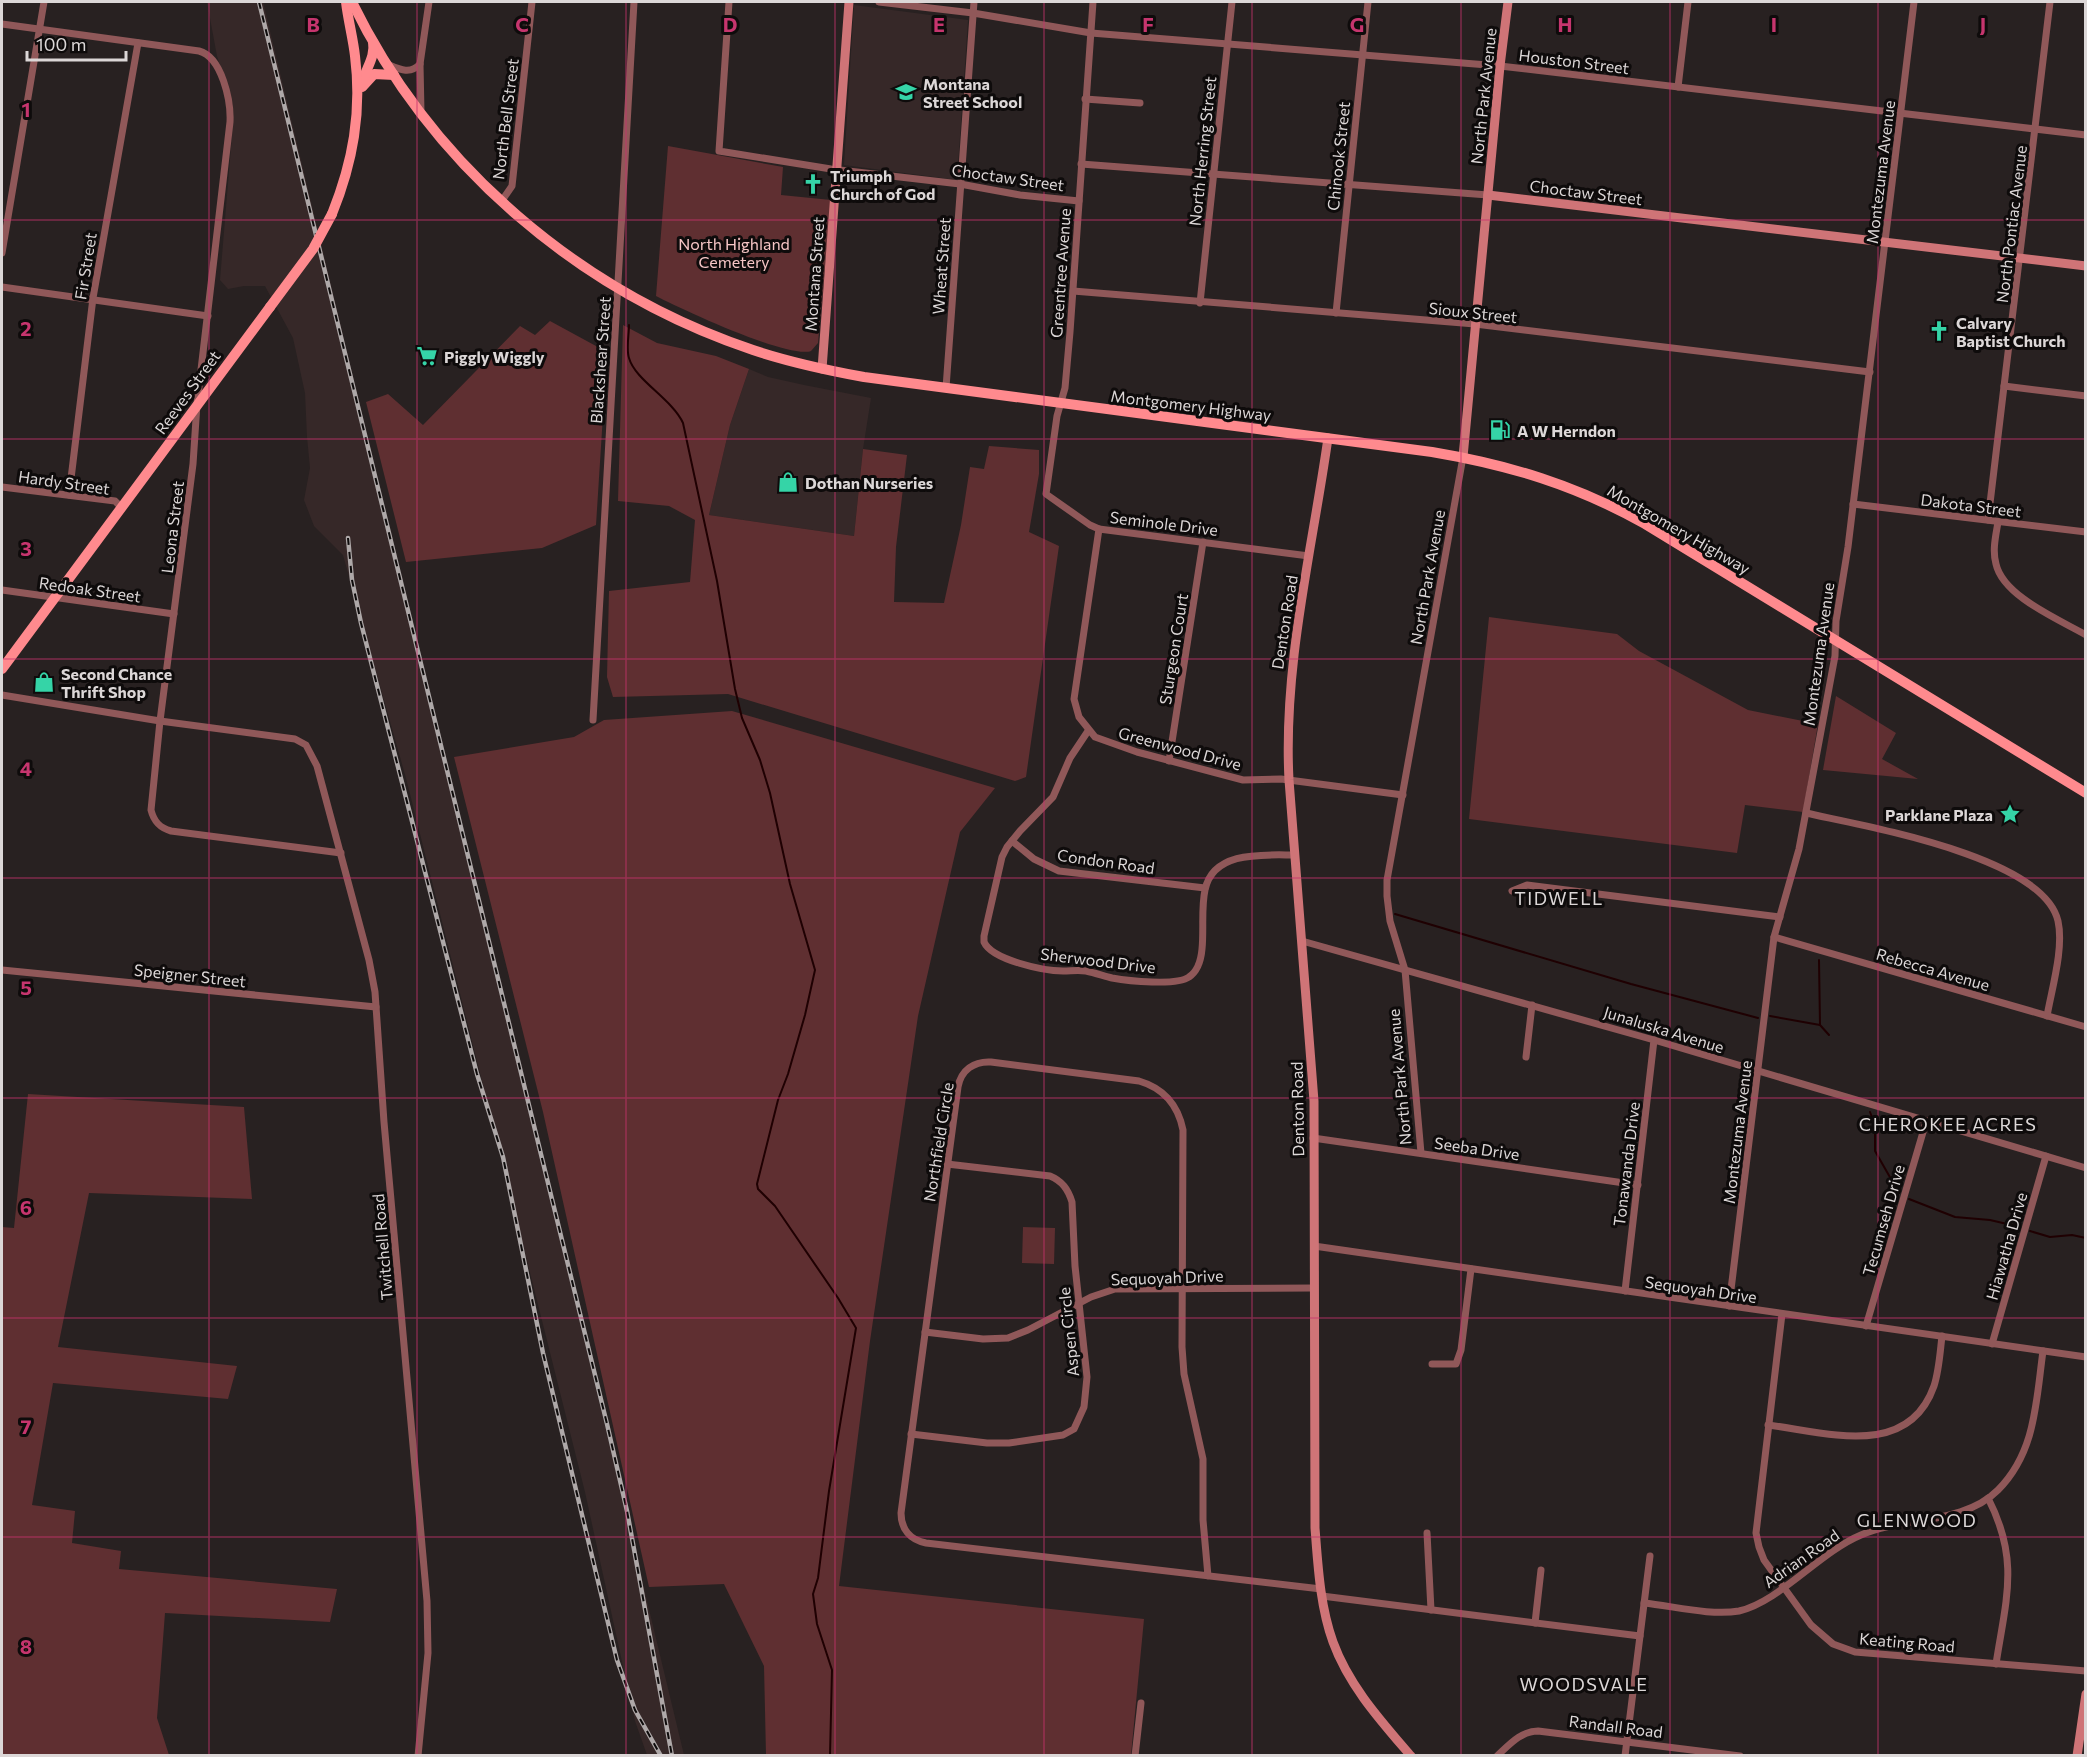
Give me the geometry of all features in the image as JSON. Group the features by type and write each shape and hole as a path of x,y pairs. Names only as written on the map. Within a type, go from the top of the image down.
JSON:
{"main road":[{"name":"Reeves Street","path":"2,669 313,249 332,214 348,166 358,113 357,73 346,2"},
{"name":"Montgomery Highway","path":"352,2 381,57 421,113 449,148 501,202 549,242 618,289 667,315 721,338 776,357 822,369 946,388 1463,457 1522,471 1602,501 1675,542 2085,793"},
{"path":"357,73 366,55 381,57"},
{"name":"Reeves Street","path":"358,113 362,105 363,78 381,57"},
{"path":"362,86 374,74 394,75"}],"street":[{"path":"2,254 44,2"},
{"path":"421,113 420,64 429,2"},
{"name":"North Bell Street","path":"501,202 512,186 532,2"},
{"name":"Blackshear Street","path":"593,720 634,2"},
{"name":"Choctaw Street","path":"729,2 719,151 837,170 1079,201"},
{"name":"Montana Street","path":"822,369 849,2"},
{"name":"Houston Street","path":"879,2 973,13 1091,33 1500,66 2085,135"},
{"name":"Wheat Street","path":"946,388 974,2"},
{"name":"Greentree Avenue","path":"1061,403 1065,388 1073,291 1093,2"},
{"name":"North Herring Street","path":"1200,303 1232,2"},
{"name":"Chinook Street","path":"1336,313 1368,2"},
{"name":"North Park Avenue","path":"1421,1153 1405,970 1390,921 1387,880 1463,457 1508,2"},
{"path":"1678,87 1688,2"},
{"name":"Montezuma Avenue","path":"1729,1306 1774,937 1799,849 1834,656 1836,621 1870,372 1914,2"},
{"name":"North Pontiac Avenue","path":"1988,520 2050,2"},
{"path":"2,24 138,43"},
{"name":"Leona Street","path":"138,43 205,53 216,62 219,69 230,114 197,404 193,464 150,806 153,819 171,831 341,853"},
{"name":"Fir Street","path":"69,495 93,298 138,43"},
{"path":"381,57 407,71 417,68 420,64"},
{"path":"1085,99 1140,103"},
{"name":"Choctaw Street","path":"1081,164 1488,195 2085,266"},
{"path":"2,287 208,316"},
{"name":"Sioux Street","path":"1073,291 1475,324 1870,372"},
{"path":"2004,387 2085,396"},
{"name":"Seminole Drive","path":"1061,403 1055,427 1046,494 1090,525 1099,529 1310,556"},
{"name":"Denton Road","path":"1328,438 1289,695 1289,780 1313,1077 1316,1539 1322,1593 1334,1642 1346,1669 1371,1708 1411,1755"},
{"name":"Hardy Street","path":"2,487 115,501 121,507"},
{"name":"Dakota Street","path":"1853,504 2085,532"},
{"path":"1998,522 1994,552 1995,564 2004,583 2017,595 2085,635"},
{"path":"1088,730 1078,717 1074,699 1099,529"},
{"name":"Sturgeon Court","path":"1169,761 1203,542"},
{"name":"Redoak Street","path":"2,590 174,614"},
{"path":"2,695 160,721"},
{"name":"Twitchell Road","path":"160,721 286,737 301,741 306,745 317,766 369,960 376,1007 385,1133 428,1601 429,1653 418,1755"},
{"name":"Greenwood Drive","path":"1088,730 1095,737 1115,746 1243,780 1289,780 1403,795"},
{"name":"Sherwood Drive","path":"1088,730 1070,758 1053,797 1011,841 1000,864 984,942 986,946 999,955 1031,966 1063,971 1084,971 1120,979 1174,982 1187,979 1198,966 1201,954 1205,888"},
{"path":"1806,813 1885,831 1966,854 1997,866 2042,893 2055,912 2059,932 2048,1016"},
{"name":"Condon Road","path":"1011,841 1045,866 1059,871 1205,888"},
{"path":"1205,888 1220,867 1235,859 1250,856 1295,855"},
{"path":"1512,891 1527,885 1780,917"},
{"name":"Rebecca Avenue","path":"1774,937 2085,1027"},
{"name":"Junaluska Avenue","path":"1302,941 1654,1040 2085,1168"},
{"name":"Speigner Street","path":"2,970 376,1007"},
{"path":"1527,1057 1532,1005"},
{"name":"Tonawanda Drive","path":"1625,1291 1654,1040"},
{"name":"Northfield Circle","path":"1208,1576 1203,1520 1203,1459 1184,1374 1181,1288 1183,1130 1180,1117 1166,1095 1153,1086 1132,1080 991,1062 978,1063 966,1071 958,1083 900,1517 904,1530 918,1541 1208,1576 1322,1593"},
{"name":"Tecumseh Drive","path":"1866,1326 1926,1122"},
{"name":"Seeba Drive","path":"1314,1138 1638,1185"},
{"name":"Hiawatha Drive","path":"1992,1344 2046,1156"},
{"name":"Aspen Circle","path":"911,1434 999,1443 1070,1433 1082,1416 1086,1393 1086,1361 1075,1266 1072,1202 1062,1183 1050,1176 947,1164"},
{"name":"Sequoyah Drive","path":"1314,1246 2085,1357"},
{"path":"1432,1364 1456,1364 1461,1350 1471,1269"},
{"name":"Sequoyah Drive","path":"925,1332 983,1339 1017,1336 1103,1292 1115,1289 1313,1288"},
{"name":"Keating Road","path":"1782,1314 1756,1533 1761,1554 1816,1630 1833,1644 1862,1653 2085,1671"},
{"path":"1768,1425 1855,1437 1873,1436 1898,1428 1917,1414 1933,1390 1942,1336"},
{"name":"Adrian Road","path":"1644,1603 1717,1612 1731,1612 1755,1606 1828,1553 1863,1534 1964,1510 1988,1498 2016,1469 2026,1449 2043,1351"},
{"path":"1988,1498 2004,1534 2009,1564 1996,1664"},
{"path":"1427,1533 1431,1610"},
{"path":"1625,1755 1650,1556"},
{"path":"1535,1623 1541,1570"},
{"path":"1322,1593 1431,1610 1640,1636"},
{"path":"2077,1755 2085,1694"},
{"path":"1135,1755 1141,1703"},
{"name":"Randall Road","path":"1497,1755 1520,1736 1531,1731 1740,1755"}],"shaded area":[{"path":"207,2 263,2 684,1755 647,1755 635,1721 585,1492 406,778 343,555 314,526 304,500 310,468 305,393 293,338 265,286 228,289 220,280 233,105 217,56"},
{"name":"Montana Street School","path":"854,5 968,20 957,180 844,165"},
{"name":"Dothan Nurseries","path":"749,369 768,377 871,398 854,536 709,515 730,425"}],"green space":[{"name":"North Highland Cemetery","path":"668,146 783,167 781,195 831,200 818,343 811,351 781,348 758,341 656,296"},
{"path":"550,321 607,352 596,525 542,548 406,562 366,402 388,394 423,425 520,326 535,335"},
{"path":"623,325 657,343 716,356 749,369 730,425 709,515 854,536 863,449 907,455 896,547 894,602 944,603 961,525 970,467 984,469 989,446 1039,450 1039,474 1029,532 1059,546 1026,777 1015,781 728,694 613,697 607,677 609,591 690,582 695,520 669,506 618,501"},
{"path":"1489,617 1617,634 1639,651 1748,710 1818,724 1803,812 1745,805 1737,853 1469,819"},
{"path":"1836,696 1896,733 1882,759 1918,779 1823,770"},
{"path":"732,711 995,788 960,832 918,1016 870,1341 839,1586 1144,1619 1131,1755 766,1755 764,1666 724,1584 649,1587 543,1112 454,757 574,737 604,720"},
{"path":"28,1094 244,1107 252,1199 89,1193 58,1347 237,1366 228,1399 53,1383 32,1505 75,1511 72,1543 121,1551 119,1569 337,1589 330,1622 165,1613 157,1718 169,1755 2,1755 2,1227 14,1228"},
{"path":"1023,1227 1055,1228 1054,1264 1022,1263"}],"waterway":[{"path":"629,325 628,350 633,366 638,374 671,406 683,423 717,581 735,689 742,718 760,760 770,793 790,884 815,970 805,1015 778,1100 757,1184 758,1189 775,1206 856,1328 829,1491 818,1578 813,1594 817,1624 832,1670 830,1756"},
{"path":"1395,914 1631,984 1758,1018"},
{"path":"1819,960 1820,1025"},
{"path":"1770,1016 1820,1025 1829,1035"},
{"path":"1870,1112 1875,1125 1875,1151 1895,1186 1900,1190"},
{"path":"1909,1199 1955,1217 1990,1220 2020,1227"},
{"path":"2030,1231 2050,1237 2072,1235 2086,1238"}],"railway":[{"path":"259,2 607,1424 627,1511 672,1756"},
{"path":"348,538 352,580 361,623 477,1074 503,1157 543,1353 617,1660 635,1710 661,1756"}],"place":[{"name":"Montana Street School","path":"906,92"},
{"name":"Triumph Church of God","path":"813,184"},
{"name":"Calvary Baptist Church","path":"1939,331"},
{"name":"Piggly Wiggly","path":"427,356"},
{"name":"A W Herndon","path":"1500,430"},
{"name":"Dothan Nurseries","path":"788,482"},
{"name":"Second Chance Thrift Shop","path":"44,682"},
{"name":"Parklane Plaza","path":"2010,814"}],"district":[{"name":"TIDWELL","path":"1559,898"},
{"name":"CHEROKEE ACRES","path":"1948,1124"},
{"name":"GLENWOOD","path":"1917,1520"},
{"name":"WOODSVALE","path":"1584,1684"}]}
